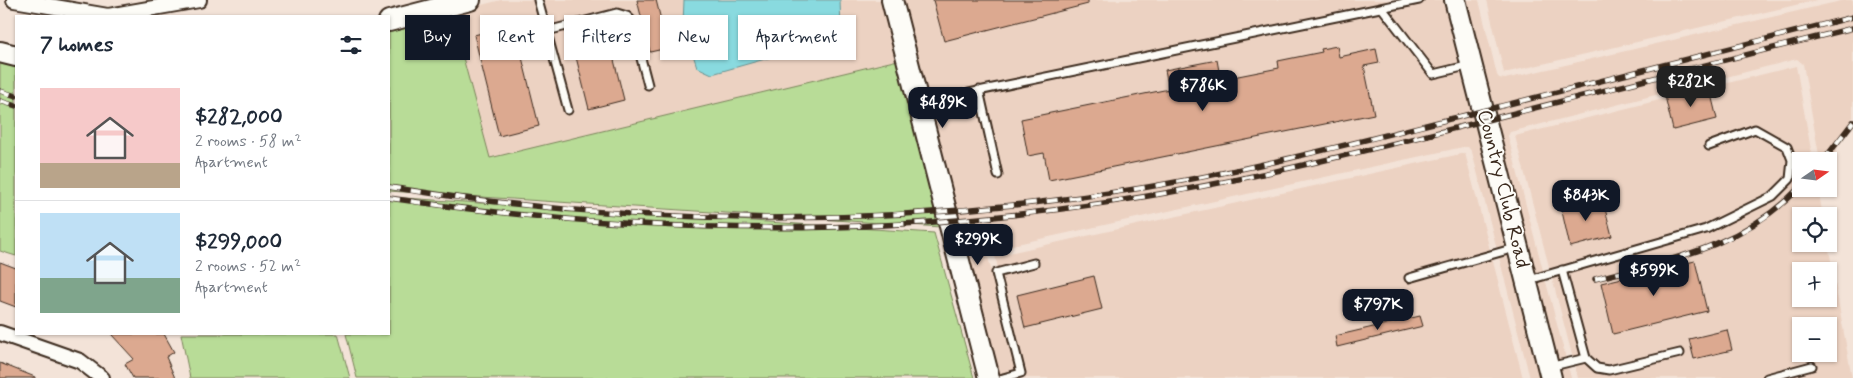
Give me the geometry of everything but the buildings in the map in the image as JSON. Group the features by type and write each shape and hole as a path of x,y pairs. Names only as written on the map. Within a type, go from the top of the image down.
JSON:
{"street":[{"path":"14,0 102,15"},
{"path":"114,15 199,0"},
{"path":"390,21 470,0"},
{"path":"892,0 989,378"},
{"name":"Country Club Road","path":"1455,0 1550,373"},
{"path":"0,52 15,56"},
{"path":"0,333 80,361 102,378"}],"lane":[{"path":"538,0 542,15"},
{"path":"918,103 1419,0"},
{"path":"1382,8 1433,74 1471,65"},
{"path":"554,29 617,13 627,16 631,20 648,85"},
{"path":"554,57 568,110"},
{"path":"980,90 998,175"},
{"path":"1526,281 1706,229 1773,196 1790,179 1792,160 1787,146 1755,129 1709,146"},
{"path":"1409,278 1518,248"},
{"path":"1003,378 1022,376 996,273 1034,263"},
{"path":"1562,270 1586,358 1597,368 1609,370 1680,353"},
{"path":"1550,373 1586,358"},
{"path":"1767,378 1812,366"}],"shaded area":[{"path":"501,0 684,0 683,15 660,15 660,60 728,60 728,26 738,26 738,60 856,60 856,15 840,15 840,0 883,0 898,60 489,158 463,60 470,60 470,15 452,15 451,13"},
{"path":"900,0 1446,0 1543,378 1530,378 1472,152 1468,147 1463,147 994,249 988,257 1018,378 997,378"},
{"path":"1463,0 1479,0 1497,75 1499,78 1505,79 1845,0 1853,0 1853,117 1836,152 1818,152 1803,64 1797,59 1510,132 1508,136 1571,378 1560,378"},
{"path":"1487,0 1817,0 1504,73"},
{"path":"1796,66 1811,152 1792,152 1792,198 1820,198 1821,207 1792,207 1792,252 1829,252 1831,262 1792,262 1792,307 1837,307 1837,294 1852,378 1578,378 1515,136"},
{"path":"1465,153 1523,378 1025,378 995,256"}],"green space":[{"path":"405,24 405,60 464,60 490,158 898,60 941,227 390,191 390,28"},
{"path":"0,60 15,64 15,256 0,251"},
{"path":"390,197 934,233 974,378 357,378 346,335 390,335"},
{"path":"181,335 338,335 350,378 190,378"}],"water":[{"path":"684,0 840,0 840,15 738,15 738,60 761,60 712,74 697,67 695,60 728,60 728,15 683,15"}],"railway":[{"path":"390,187 483,200 578,210 673,216 768,218 864,216 959,210 1054,200 1188,180 1306,154 1853,17"},
{"path":"390,198 567,219 656,225 746,228 836,227 1015,215 1104,203 1250,177 1394,143 1853,28"},
{"path":"0,91 15,96"},
{"path":"0,101 15,106"},
{"path":"1830,152 1853,122"},
{"path":"1595,279 1652,265 1706,248 1731,237 1755,223 1779,207 1792,195"}]}
